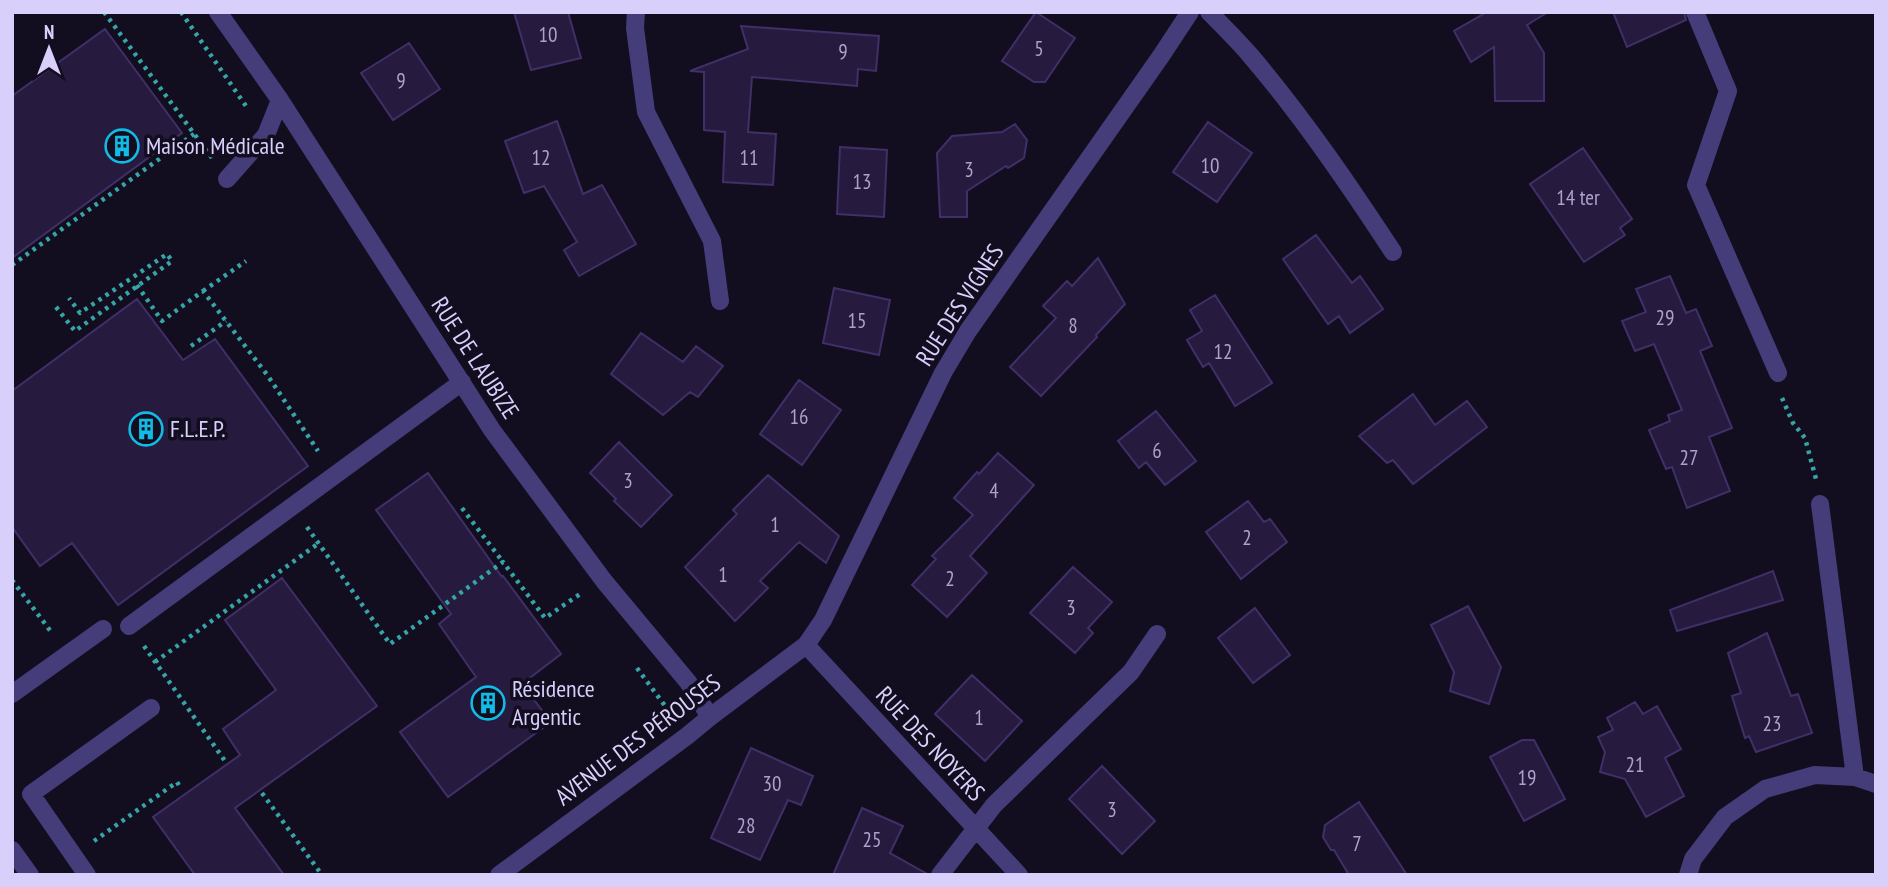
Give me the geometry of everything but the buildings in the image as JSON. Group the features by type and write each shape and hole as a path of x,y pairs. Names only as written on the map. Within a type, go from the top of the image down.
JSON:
{"street":[{"name":"RUE DE LAUBIZE","path":"218,12 280,100 492,430 604,581 688,682 710,717"},
{"path":"636,12 635,27 646,112 712,241 720,301"},
{"name":"RUE DES VIGNES","path":"806,645 824,620 943,373 968,331 1190,12"},
{"path":"1209,12 1250,55 1346,181 1393,251"},
{"path":"1695,12 1728,91 1696,186 1778,373"},
{"path":"227,179 266,135 280,100"},
{"path":"129,626 462,382"},
{"path":"1821,504 1855,777"},
{"path":"12,694 103,629"},
{"path":"940,875 994,805 1131,672 1157,634"},
{"name":"AVENUE DES PÉROUSES","path":"499,875 806,645"},
{"name":"RUE DES NOYERS","path":"806,645 1019,875"},
{"path":"87,875 31,794 151,708"},
{"path":"1688,875 1693,859 1725,817 1765,789 1815,775 1855,777 1876,784"},
{"path":"12,850 30,875"}],"path":[{"path":"104,12 227,179"},
{"path":"12,265 194,134"},
{"path":"56,307 75,331 172,261 167,254 80,313 69,298"},
{"path":"137,285 162,321 246,261"},
{"path":"203,291 268,376 318,452"},
{"path":"191,346 226,321"},
{"path":"1778,373 1782,399 1793,423 1805,438 1811,456 1821,504"},
{"path":"292,506 390,644 503,562"},
{"path":"462,508 545,618 604,581"},
{"path":"155,662 319,543"},
{"path":"12,580 53,634"},
{"path":"73,856 177,782 181,789"},
{"path":"262,793 322,875"}],"place":[{"name":"Maison Médicale","path":"122,146"},
{"name":"F.L.E.P.","path":"146,429"},
{"name":"Résidence Argentic","path":"488,703"}]}
